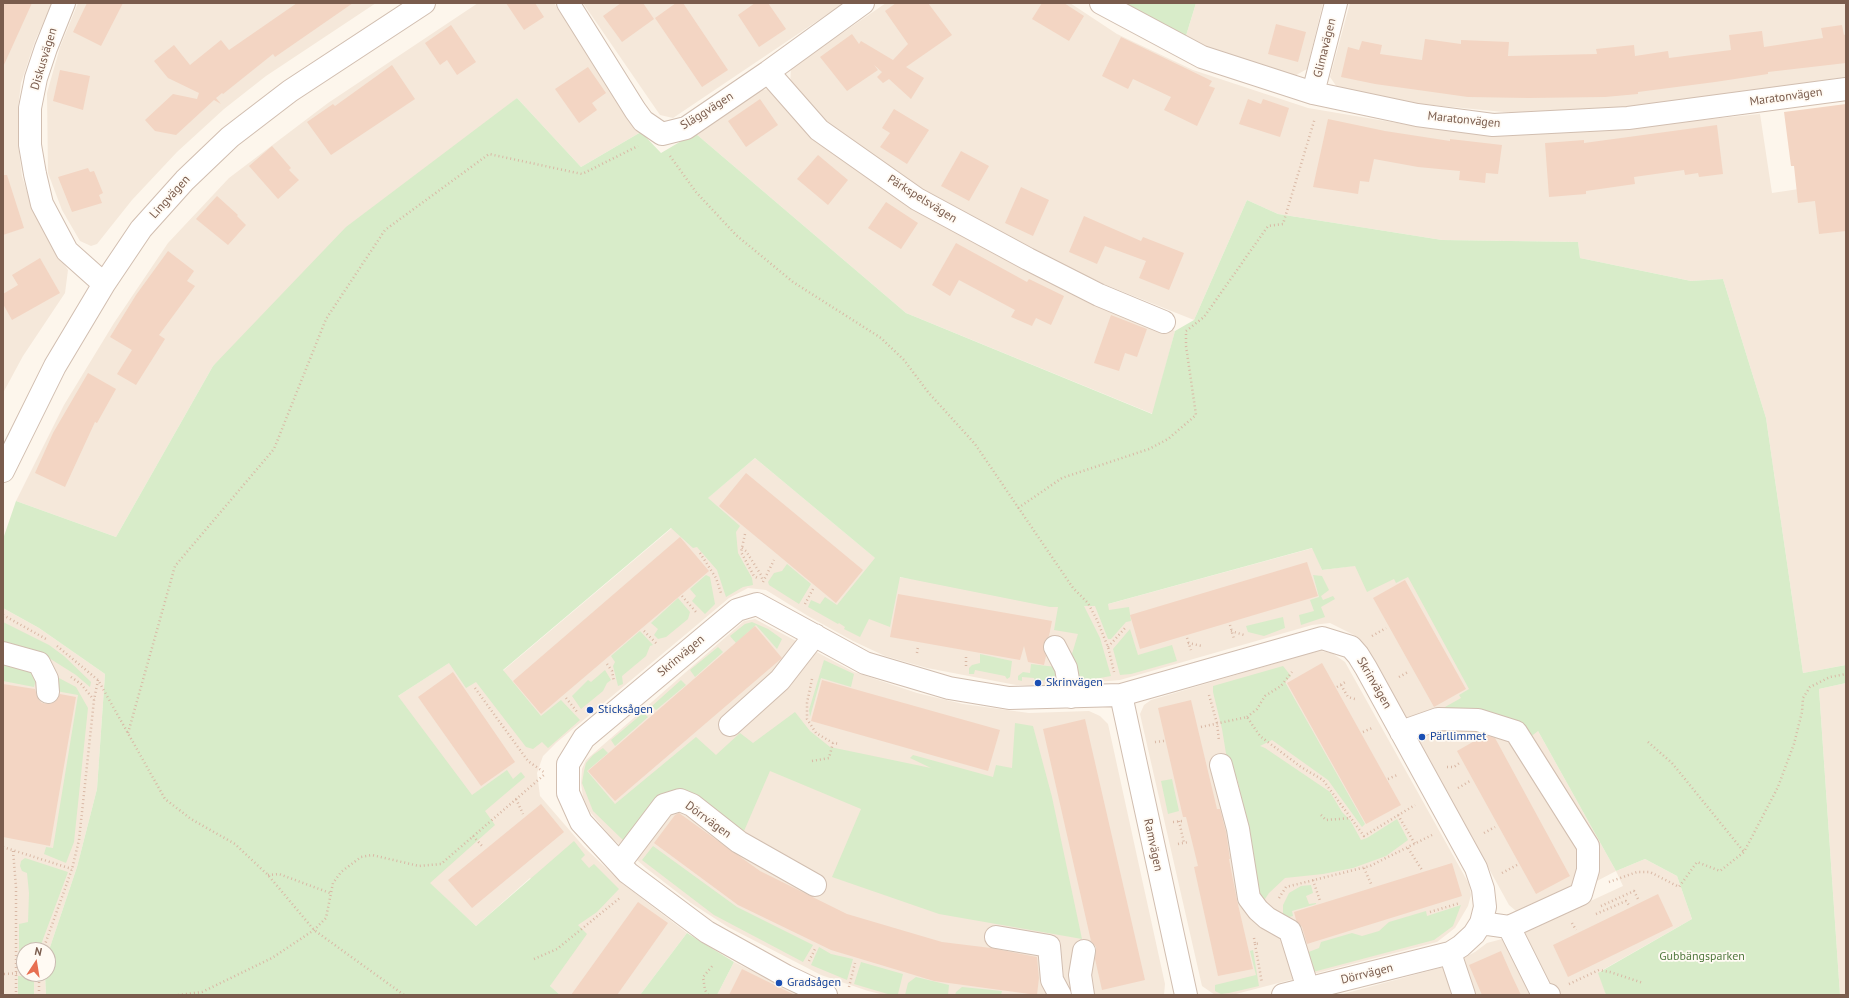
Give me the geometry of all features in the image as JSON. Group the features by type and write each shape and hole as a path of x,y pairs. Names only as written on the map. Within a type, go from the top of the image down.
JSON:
{"street":[{"name":"Diskusvägen","path":"64,3 36,78 30,108 30,145 42,204 67,251 104,284"},
{"name":"Lingvägen","path":"3,471 55,366 104,284 141,229 185,180 230,137 290,91 424,3"},
{"path":"568,3 635,110 644,121 662,134"},
{"name":"Släggvägen","path":"662,134 686,128 768,72 863,3"},
{"name":"Maratonvägen","path":"1101,3 1202,58 1313,93 1417,115 1493,125 1628,118 1846,89"},
{"name":"Glimavägen","path":"1313,93 1336,3"},
{"name":"Pärkspelsvägen","path":"768,72 819,130 917,199 1028,259 1100,295 1164,322"},
{"name":"Skrinvägen","path":"568,764 584,738 726,618 737,610 757,604 865,663 949,688 1009,698 1120,696 1322,638 1351,647 1358,655 1476,868 1484,895 1485,907 1481,923 1474,934 1461,946 1450,953"},
{"path":"730,725 780,680 815,635"},
{"path":"1055,647 1066,668 1071,697"},
{"path":"3,653 39,663 47,679 48,692"},
{"name":"Ramvägen","path":"1120,696 1186,995"},
{"path":"1401,732 1438,719 1478,720 1516,732 1588,846 1588,870 1582,894 1509,927 1481,923"},
{"path":"568,764 568,793 581,822 638,880 707,932 786,976 826,995"},
{"path":"1222,765 1238,829 1249,898 1258,910 1267,918 1290,930 1308,989"},
{"name":"Dörrvägen","path":"620,863 664,805 680,800 692,804 739,842 814,885"},
{"path":"1509,927 1542,993 1557,990"},
{"path":"996,937 1049,946 1052,980 1060,995"},
{"path":"1083,995 1080,975 1084,951"},
{"path":"1450,953 1464,995"},
{"name":"Dörrvägen","path":"1284,995 1450,953"}],"path":[{"path":"1186,332 1204,317 1268,226 1283,224 1316,115 1313,93"},
{"path":"128,733 174,566 274,449 326,319 386,230 488,154 582,174 662,134 668,154 696,192 736,235 793,282 881,338 904,360 928,392 975,444 1073,588 1088,603 1108,647 1120,696"},
{"path":"1164,322 1186,332"},
{"path":"1018,508 1062,478 1150,449 1168,439 1196,415 1186,346 1186,332"},
{"path":"742,548 750,557 763,582 754,576 741,552 745,534"},
{"path":"700,553 716,578 726,618"},
{"path":"3,615 48,640"},
{"path":"1230,625 1232,634"},
{"path":"1108,647 1126,627"},
{"path":"1187,638 1190,648"},
{"path":"54,644 98,680 165,799 191,819 235,844 268,875 314,930 404,995"},
{"path":"1201,727 1247,717 1257,709 1265,696 1281,686 1295,670"},
{"path":"1203,672 1216,723 1222,765"},
{"path":"1628,875 1636,872 1650,872 1679,887 1697,862 1720,871 1744,852 1778,787 1794,744 1802,712 1803,698 1810,687 1830,677 1846,674"},
{"path":"813,678 807,703 806,719 816,733 833,743 840,744"},
{"path":"46,942 72,869 80,840 94,700 98,680"},
{"path":"1337,687 1342,684"},
{"path":"475,688 528,761 545,774"},
{"path":"1247,717 1260,736 1301,767 1323,780 1364,836 1435,794"},
{"path":"1648,742 1672,763 1744,852"},
{"path":"812,761 830,758 833,743"},
{"path":"178,995 202,992 272,958 314,930 326,918 333,883 341,872 361,857 372,854 419,866 441,864 545,774 568,764"},
{"path":"516,799 523,814"},
{"path":"1321,815 1326,820 1351,818"},
{"path":"1398,815 1415,844"},
{"path":"1179,822 1184,843"},
{"path":"1267,918 1286,887 1364,868 1408,848 1452,824"},
{"path":"473,836 482,846"},
{"path":"1179,844 1189,842"},
{"path":"3,847 72,869"},
{"path":"1408,848 1422,870"},
{"path":"12,851 16,887 16,942"},
{"path":"1364,868 1372,886"},
{"path":"268,875 279,874 330,893"},
{"path":"534,959 557,949 617,901 638,880"},
{"path":"1313,880 1320,901"},
{"path":"1600,907 1634,891 1639,901"},
{"path":"1430,912 1484,895"},
{"path":"708,995 705,990 703,977 730,944"},
{"path":"1255,944 1262,987"},
{"path":"848,988 855,963"},
{"path":"1557,990 1599,970 1610,972 1642,983"},
{"path":"4,974 16,973"},
{"path":"16,982 16,995"},
{"path":"39,982 39,995"}],"shaded area":[{"path":"3,3 52,3 35,41 21,83 18,109 18,143 22,176 31,204 48,239 68,270 65,293 23,356 3,393"},
{"path":"78,3 376,3 266,76 224,109 177,152 132,200 97,244 91,246 80,241 62,210 48,173 47,93 60,47"},
{"path":"478,3 554,3 641,132 581,167 517,98 213,366 116,537 16,501 64,405 114,323 168,243 229,178 328,103"},
{"path":"583,3 844,3 673,118 660,115"},
{"path":"886,3 1070,3 1117,34 1193,70 1308,108 1415,126 1495,132 1594,131 1760,114 1772,193 1846,182 1846,665 1803,673 1766,418 1723,279 1691,281 1580,258 1578,242 1442,240 1278,214 1247,200 1194,320 1106,285 1032,251 919,190 826,122 790,85 791,68"},
{"path":"1196,3 1323,3 1307,69 1291,78 1238,62 1185,39"},
{"path":"1350,3 1846,3 1846,77 1627,109 1524,114 1401,102 1339,90 1330,77"},
{"path":"769,89 1026,268 1175,331 1153,414 906,313 695,133 762,90"},
{"path":"755,458 898,577 1101,606 1313,548 1322,570 1412,558 1538,731 1616,871 1534,914 1516,911 1509,905 1366,646 1354,635 1330,623 1312,625 1120,680 1051,686 1016,685 927,668 885,656 853,641 766,590 748,588 729,598 556,743 543,756 537,773 540,796 584,847 623,884 687,933 640,995 560,995 550,986 578,925 530,878 476,926 429,883 398,696 464,653 492,680"},
{"path":"3,608 39,628 105,674 97,789 77,867 52,942 16,942 16,982 45,982 46,995 3,995"},
{"path":"755,619 854,672 917,693 963,704 1029,713 1089,711 1100,716 1108,724 1165,984 1164,995 884,995 868,991 821,975 728,927 691,903 646,868 612,838 590,812 583,797 581,783 582,769 586,760 744,621"},
{"path":"1320,651 1332,653 1345,662 1469,884 1471,895 1468,906 1455,928 1437,942 1232,995 1215,995 1202,986 1140,714 1144,705 1151,700"},
{"path":"1846,683 1846,995 1840,995 1819,689"},
{"path":"1645,859 1677,876 1692,919 1599,972 1606,995 1339,995 1451,965 1475,952 1487,943 1517,935 1623,886 1616,871"},
{"name":"Gradsågen","path":"734,962 797,993 796,995 717,995"}],"green space":[{"path":"1123,3 1196,3 1185,39"},
{"name":"Gubbängsparken","path":"517,98 581,167 641,132 661,153 695,133 906,313 1152,414 1175,331 1194,320 1247,200 1278,214 1442,240 1578,242 1580,258 1691,281 1723,279 1766,418 1803,673 1846,665 1846,683 1819,689 1840,995 1606,995 1598,973 1692,919 1677,876 1645,859 1616,871 1538,731 1529,738 1444,710 1445,707 1461,698 1459,695 1469,689 1408,577 1396,583 1394,579 1367,592 1355,566 1322,570 1312,548 1108,604 1109,610 1129,607 1131,621 1126,622 1111,639 1108,639 1095,606 1084,606 1100,638 1111,676 1089,680 1071,680 1068,667 1078,634 1054,630 1058,607 1050,607 900,577 890,627 869,619 860,637 844,629 845,627 839,623 838,624 808,607 811,600 820,604 825,597 837,605 875,558 755,458 708,498 740,526 736,532 738,553 752,578 753,585 743,587 726,597 717,570 697,547 693,548 671,528 503,670 541,716 561,700 580,720 548,748 542,742 533,749 526,747 476,682 466,688 449,663 398,696 472,795 507,770 513,779 521,772 525,777 485,811 495,825 430,883 476,926 574,841 585,855 581,859 589,868 594,864 619,889 597,912 578,925 587,934 550,986 560,995 46,995 45,982 56,982 56,942 52,942 77,867 97,789 105,674 39,628 3,608 3,539 16,501 116,537 213,366 346,227"},
{"path":"787,564 811,584 799,604 769,585 768,582 774,573 782,571"},
{"path":"706,575 710,577 715,604 705,614 692,601 696,596 690,589"},
{"path":"1313,575 1322,576 1329,590 1321,596 1323,600 1333,596 1335,599 1321,607 1325,617 1301,625 1299,615 1314,611 1310,600 1319,597"},
{"path":"678,598 690,612 688,619 666,637 658,639 654,635 658,629 651,623"},
{"path":"1283,617 1285,628 1264,636 1248,632 1246,626"},
{"path":"3,622 49,645 64,656 91,682 90,687 76,675 35,651 3,644"},
{"path":"752,622 768,629 782,639 777,649 756,625 736,643 730,636 745,624"},
{"path":"1130,629 1138,655 1172,645 1177,661 1131,674 1120,675 1113,649"},
{"path":"640,631 653,645 650,646 646,656 622,676 623,684 618,686 613,666 615,662 611,656"},
{"path":"718,647 723,652 695,677 690,670"},
{"path":"980,654 1012,661 1010,677 1007,679 1005,676 975,670 974,674 969,674 969,668 972,665 980,663"},
{"path":"824,660 854,674 851,687 821,678 810,717 809,710"},
{"path":"3,661 31,669 36,679 34,687 3,681"},
{"path":"1031,664 1056,667 1059,679 1035,681 1034,678 1022,677 1022,681 1018,680 1018,676 1023,672 1030,673"},
{"path":"1283,666 1291,676 1285,682 1365,824 1362,827 1328,780 1272,740 1260,746 1330,792 1342,812 1350,820 1361,840 1367,838 1397,819 1408,840 1386,856 1353,868 1323,874 1285,878 1269,893 1261,905 1234,794 1240,790 1237,778 1230,778 1213,686"},
{"path":"605,670 611,680 607,683 603,691 581,709 572,696 588,680 591,682"},
{"path":"59,678 76,687 88,708 74,842 66,863 44,854 46,847 53,848 78,695 56,691"},
{"path":"681,680 686,685 656,710 652,706"},
{"path":"795,712 810,731 830,747 931,768 910,758 913,755 993,777 996,765 1012,768 1015,723 1033,726 1052,797 1082,939 939,914 832,877 861,809 770,771 741,838 682,795 624,841 593,811 582,783 586,763 593,755 603,748 608,753 587,771 615,804 696,737 716,755 740,733 753,743"},
{"path":"643,713 648,717 615,746 611,740"},
{"path":"1172,779 1179,811 1168,814 1161,781"},
{"path":"653,846 737,907 813,945 803,962 714,915 642,860"},
{"path":"25,858 68,872 42,942 19,942 19,924 28,922 29,893 27,873 22,871 20,866 21,861"},
{"path":"1311,885 1313,893 1306,896 1309,904 1316,904 1292,911 1293,916 1285,918 1283,916 1283,905 1289,893 1301,886"},
{"path":"1461,905 1453,926 1434,940 1313,972 1306,953 1319,948 1321,942 1352,933 1362,936 1379,931 1389,922 1426,911 1427,916"},
{"path":"687,933 734,962 717,995 640,995"},
{"path":"819,947 831,954 853,959 847,980 811,965"},
{"path":"1253,950 1259,986 1221,994 1215,991 1215,985 1256,975 1250,951"},
{"path":"861,962 903,974 898,994 891,995 854,984"},
{"path":"916,977 949,985 948,995 905,995 908,983"},
{"path":"18,982 34,982 34,995 18,995"},
{"path":"962,987 1002,991 1001,995 955,995 956,992"}],"building":[{"path":"3,3 32,3 3,67"},
{"path":"87,3 123,3 101,46 73,32"},
{"path":"297,3 353,3 275,57 273,54 216,98 221,104 214,100 176,135 155,131 145,120 173,94 197,99 199,93 168,78 154,61 174,45 190,65 221,40 229,50"},
{"path":"506,3 535,3 544,17 524,30"},
{"path":"621,3 643,3 654,19 622,42 603,16"},
{"path":"676,3 683,3 728,70 702,87 655,18"},
{"path":"755,3 768,3 786,29 759,47 738,15"},
{"path":"896,3 928,3 952,35 906,67 924,78 911,99 889,79 883,83 877,77 882,72 874,65 878,70 847,91 820,57 852,34 859,44 861,41 893,60 908,44 885,11"},
{"path":"1042,3 1064,3 1084,16 1069,41 1032,19"},
{"path":"1276,24 1306,32 1298,62 1268,54"},
{"path":"451,25 476,62 457,75 447,60 440,65 425,43"},
{"path":"1842,25 1844,35 1846,34 1846,63 1768,72 1768,74 1638,92 1638,94 1605,97 1468,97 1375,84 1341,77 1348,47 1359,50 1362,41 1382,45 1380,54 1422,60 1425,39 1461,44 1461,40 1509,42 1508,56 1597,54 1596,49 1634,45 1635,56 1668,51 1669,58 1731,50 1729,35 1762,31 1764,47 1823,38 1821,28"},
{"path":"1121,37 1212,81 1209,86 1215,88 1197,126 1164,110 1171,97 1133,79 1128,89 1102,76"},
{"path":"392,65 415,99 331,155 307,122 333,104 335,106"},
{"path":"588,67 606,93 592,103 597,110 579,123 555,89"},
{"path":"60,70 90,76 83,110 53,101"},
{"path":"760,99 778,125 746,147 728,121"},
{"path":"1248,99 1261,104 1263,99 1289,108 1280,137 1239,124"},
{"path":"1846,104 1846,231 1819,234 1815,201 1798,203 1794,166 1791,166 1784,112"},
{"path":"894,109 929,130 907,164 880,147 890,133 882,128"},
{"path":"1328,119 1385,131 1450,141 1450,139 1502,145 1498,174 1486,173 1485,183 1459,180 1460,171 1418,167 1374,159 1369,182 1360,181 1358,194 1313,187"},
{"path":"1717,125 1723,174 1699,177 1698,173 1685,175 1684,170 1634,177 1635,184 1586,191 1586,194 1549,197 1545,143 1584,140 1584,143"},
{"path":"272,146 291,168 289,170 299,180 278,199 249,166"},
{"path":"961,151 989,166 969,201 941,186"},
{"path":"818,155 848,180 828,205 797,179"},
{"path":"88,168 90,172 94,171 103,193 99,195 102,203 72,212 58,177"},
{"path":"3,175 7,175 24,228 3,235"},
{"path":"1021,187 1049,200 1033,236 1005,223"},
{"path":"217,196 238,215 237,216 246,225 228,245 196,219"},
{"path":"886,202 918,223 901,249 868,228"},
{"path":"1084,216 1141,241 1143,237 1184,253 1169,290 1139,278 1146,261 1105,246 1097,264 1069,252"},
{"path":"956,243 1027,282 1029,279 1064,296 1051,325 1036,318 1032,326 1011,317 1015,310 959,280 950,296 932,285"},
{"path":"168,251 194,271 187,281 195,286 159,335 165,339 136,385 117,374 132,350 110,337 136,295"},
{"path":"40,258 60,293 12,320 3,304 3,294 18,285 12,275"},
{"path":"1111,315 1147,329 1137,357 1125,353 1119,371 1094,363"},
{"path":"88,373 116,389 97,423 95,422 65,487 35,473 53,433"},
{"path":"746,473 863,570 836,603 719,506"},
{"path":"680,537 709,571 541,714 513,681"},
{"path":"1307,562 1318,596 1140,649 1130,615"},
{"path":"1405,580 1466,689 1434,707 1373,598"},
{"path":"898,594 1052,621 1049,636 1045,640 1043,646 1046,656 1044,665 1028,662 1024,646 1020,660 890,637"},
{"path":"755,626 782,658 615,801 588,771"},
{"path":"1322,663 1401,805 1366,824 1287,683"},
{"path":"453,672 515,762 481,786 418,697"},
{"path":"822,680 1000,730 988,771 811,721"},
{"path":"3,684 35,689 38,699 42,703 49,704 55,702 60,694 76,697 50,846 3,837"},
{"path":"1191,700 1217,809 1220,809 1226,832 1229,859 1237,900 1253,969 1218,976 1194,867 1198,866 1186,817 1183,817 1158,708"},
{"path":"1085,719 1145,980 1102,990 1095,959 1096,947 1091,941 1043,729"},
{"path":"1485,735 1495,738 1570,876 1536,894 1457,751"},
{"path":"541,804 564,832 472,908 448,880"},
{"path":"679,813 760,871 847,914 942,942 991,948 1037,957 1039,978 1037,995 934,981 831,950 738,905 654,843 675,815"},
{"path":"1452,863 1462,896 1307,944 1302,927 1296,920 1294,912"},
{"path":"1658,894 1673,926 1568,977 1553,945"},
{"path":"638,902 668,923 617,995 571,995"},
{"path":"1501,951 1521,995 1482,995 1469,965"},
{"name":"Gradsågen","path":"742,969 795,995 729,995"}],"place":[{"name":"Skrinvägen","path":"1038,683"},
{"name":"Sticksågen","path":"590,710"},
{"name":"Pärllimmet","path":"1422,737"},
{"name":"Gradsågen","path":"779,983"}]}
